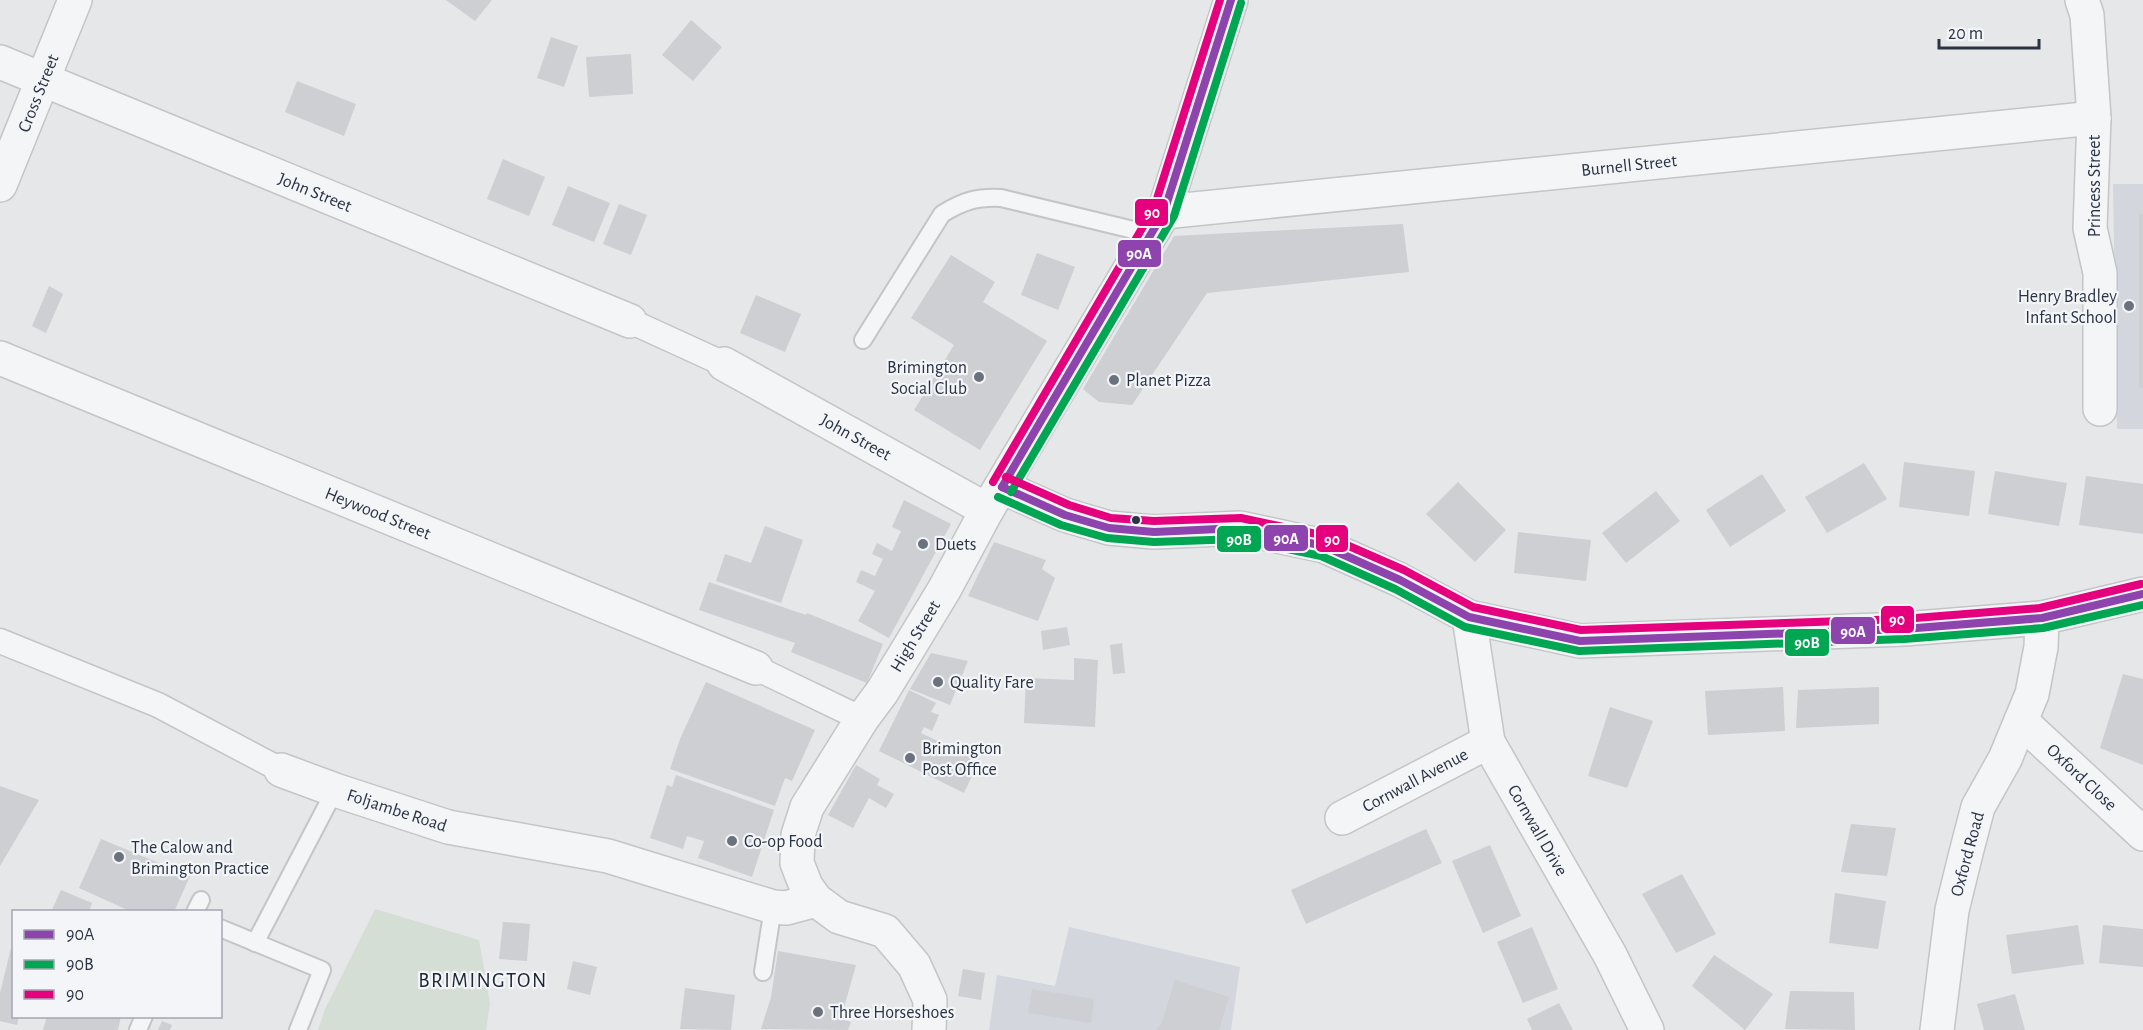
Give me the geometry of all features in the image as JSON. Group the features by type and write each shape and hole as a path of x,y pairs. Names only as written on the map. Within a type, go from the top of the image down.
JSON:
{"street":[{"name":"Cross Street","path":"0,185 75,0"},
{"name":"High Street","path":"929,1030 930,1000 914,965 885,931 839,917 816,900 797,863 798,835 807,807 862,719 882,692 944,590 994,498 1157,223 1231,0"},
{"name":"Princess Street","path":"2082,0 2087,15 2094,118 2090,228 2100,273 2100,409"},
{"name":"John Street","path":"0,62 630,321"},
{"name":"Burnell Street","path":"1157,223 2094,118"},
{"path":"630,321 724,364"},
{"name":"Heywood Street","path":"0,358 756,668"},
{"name":"John Street","path":"724,364 994,498 1109,528 1154,532 1240,528 1324,546 1400,580 1469,617 1580,641 1904,629 2042,618 2143,594"},
{"name":"Cornwall Drive","path":"1469,617 1488,741 1610,955 1647,1030"},
{"name":"Oxford Road","path":"1937,1030 1952,910 1966,854 1978,807 2005,759 2032,694 2041,647 2042,618"},
{"name":"Foljambe Road","path":"0,640 158,705 281,770 448,827 608,856 773,907 786,908 816,900"},
{"path":"756,668 862,719"},
{"name":"Oxford Close","path":"2021,721 2143,834"},
{"name":"Cornwall Avenue","path":"1342,818 1488,741"}],"lane":[{"path":"863,340 942,214 962,202 982,197 1001,198 1157,223"},
{"path":"255,943 335,790"},
{"path":"763,972 773,907"},
{"path":"222,929 321,970 298,1030"}],"shaded area":[{"name":"Henry Bradley Infant School","path":"2113,184 2143,184 2143,429 2117,429"},
{"path":"375,909 479,940 490,1003 486,1030 318,1030 325,1009"},
{"path":"1069,927 1240,967 1231,1030 989,1030 997,975 1055,986"}],"building":[{"path":"446,0 492,0 475,21"},
{"path":"691,20 722,47 693,81 662,55"},
{"path":"551,37 578,46 564,87 537,78"},
{"path":"631,54 633,94 589,97 586,57"},
{"path":"297,81 356,104 344,136 285,112"},
{"path":"503,159 545,177 529,216 487,199"},
{"path":"568,186 610,203 594,242 552,225"},
{"path":"619,204 647,215 631,255 603,244"},
{"path":"2139,214 2143,214 2143,388 2139,388"},
{"path":"1403,224 1409,272 1207,293 1132,405 1099,402 1083,389 1174,236"},
{"path":"1037,253 1075,267 1058,310 1021,295"},
{"name":"Brimington Social Club","path":"951,255 995,282 983,302 1047,341 980,450 914,410 954,345 911,318"},
{"path":"49,286 63,294 46,333 32,326"},
{"path":"756,295 801,314 785,352 740,333"},
{"path":"1904,462 1975,471 1969,516 1899,507"},
{"path":"1864,463 1887,499 1827,533 1805,497"},
{"path":"1995,471 2067,483 2059,526 1988,514"},
{"path":"1762,474 1786,511 1730,547 1706,510"},
{"path":"2086,476 2143,484 2143,534 2079,525"},
{"path":"1458,482 1506,530 1475,562 1426,514"},
{"path":"1656,491 1680,521 1626,563 1602,533"},
{"path":"904,500 951,524 889,638 858,621 875,591 856,582 861,570 875,576 883,559 872,554 877,543 892,551 901,531 892,527"},
{"path":"765,526 803,540 781,603 716,581 725,554 751,563"},
{"path":"1518,532 1591,540 1586,581 1514,573"},
{"path":"994,542 1046,560 1042,569 1055,578 1038,621 968,596"},
{"path":"709,582 806,615 807,613 883,644 867,683 791,652 795,643 699,610"},
{"path":"1067,627 1070,645 1043,650 1041,631"},
{"path":"1122,643 1125,673 1113,674 1110,645"},
{"path":"931,653 968,661 950,705 910,689"},
{"path":"1074,658 1098,660 1095,727 1024,723 1026,678 1074,680"},
{"path":"2123,674 2143,679 2143,765 2100,748"},
{"path":"706,682 815,730 792,781 785,778 775,806 670,769 680,739"},
{"path":"1783,687 1785,731 1708,735 1705,691"},
{"path":"1879,687 1879,724 1796,728 1798,690"},
{"path":"909,690 936,703 931,712 939,715 932,731 924,727 921,733 979,761 964,793 879,751"},
{"path":"1610,707 1653,721 1627,788 1588,776"},
{"path":"856,765 880,779 877,785 894,794 886,808 869,798 853,828 828,815"},
{"path":"676,775 774,810 752,877 698,858 704,841 687,836 683,849 650,838 667,785 672,787"},
{"path":"0,786 39,800 0,866"},
{"path":"1851,824 1896,828 1887,876 1841,872"},
{"path":"1426,829 1442,863 1306,924 1291,890"},
{"name":"The Calow and Brimington Practice","path":"101,839 190,876 175,910 128,910 79,888"},
{"path":"1490,845 1521,916 1483,933 1452,861"},
{"path":"1682,874 1716,934 1676,953 1642,894"},
{"path":"61,890 92,903 90,910 52,910"},
{"path":"1835,893 1886,901 1878,949 1829,943"},
{"path":"503,922 530,924 527,961 499,959"},
{"path":"2078,925 2084,964 2012,974 2006,935"},
{"path":"2103,925 2143,929 2143,967 2099,963"},
{"path":"1532,927 1558,989 1523,1003 1497,942"},
{"path":"11,948 12,1018 19,1018 17,1025 0,1021 0,993"},
{"path":"778,951 856,965 841,1018 851,1022 848,1030 761,1029 771,997"},
{"path":"1714,955 1773,994 1745,1030 1692,986"},
{"path":"573,961 597,967 590,995 567,989"},
{"path":"963,969 985,973 981,1000 958,996"},
{"path":"1175,980 1229,997 1219,1030 1157,1030 1161,1025"},
{"path":"685,988 735,995 731,1030 680,1029"},
{"path":"1032,989 1094,999 1091,1023 1028,1013"},
{"path":"1790,991 1854,992 1855,1030 1785,1029"},
{"path":"2015,994 2025,1030 1984,1030 1977,1004"},
{"path":"1559,1003 1573,1030 1532,1030 1527,1019"},
{"path":"46,1018 121,1018 118,1030 43,1030"},
{"path":"162,1021 172,1025 170,1030 158,1030"}],"transit line":[{"name":"90","path":"993,482 1154,208 1220,0"},
{"name":"90A","path":"1002,487 1164,212 1231,0"},
{"name":"90B","path":"1011,492 1174,216 1241,3"},
{"name":"90","path":"1006,477 1069,505 1111,518 1154,521 1241,518 1326,536 1404,570 1473,607 1581,630 1903,619 2040,608 2141,584"},
{"name":"90A","path":"1002,487 1065,515 1109,528 1154,532 1240,528 1324,546 1400,580 1469,617 1580,641 1904,629 2042,618 2143,594"},
{"name":"90B","path":"998,497 1061,525 1107,538 1154,542 1239,539 1321,556 1395,589 1465,627 1579,651 1904,639 2043,628 2143,605"}],"place":[{"name":"Henry Bradley Infant School","path":"2129,306"},
{"name":"Brimington Social Club","path":"979,377"},
{"name":"Planet Pizza","path":"1114,380"},
{"name":"Duets","path":"923,544"},
{"name":"Quality Fare","path":"938,682"},
{"name":"Brimington Post Office","path":"910,758"},
{"name":"Co-op Food","path":"732,841"},
{"name":"The Calow and Brimington Practice","path":"119,857"},
{"name":"Three Horseshoes","path":"818,1012"}],"district":[{"name":"BRIMINGTON","path":"483,980"}]}
